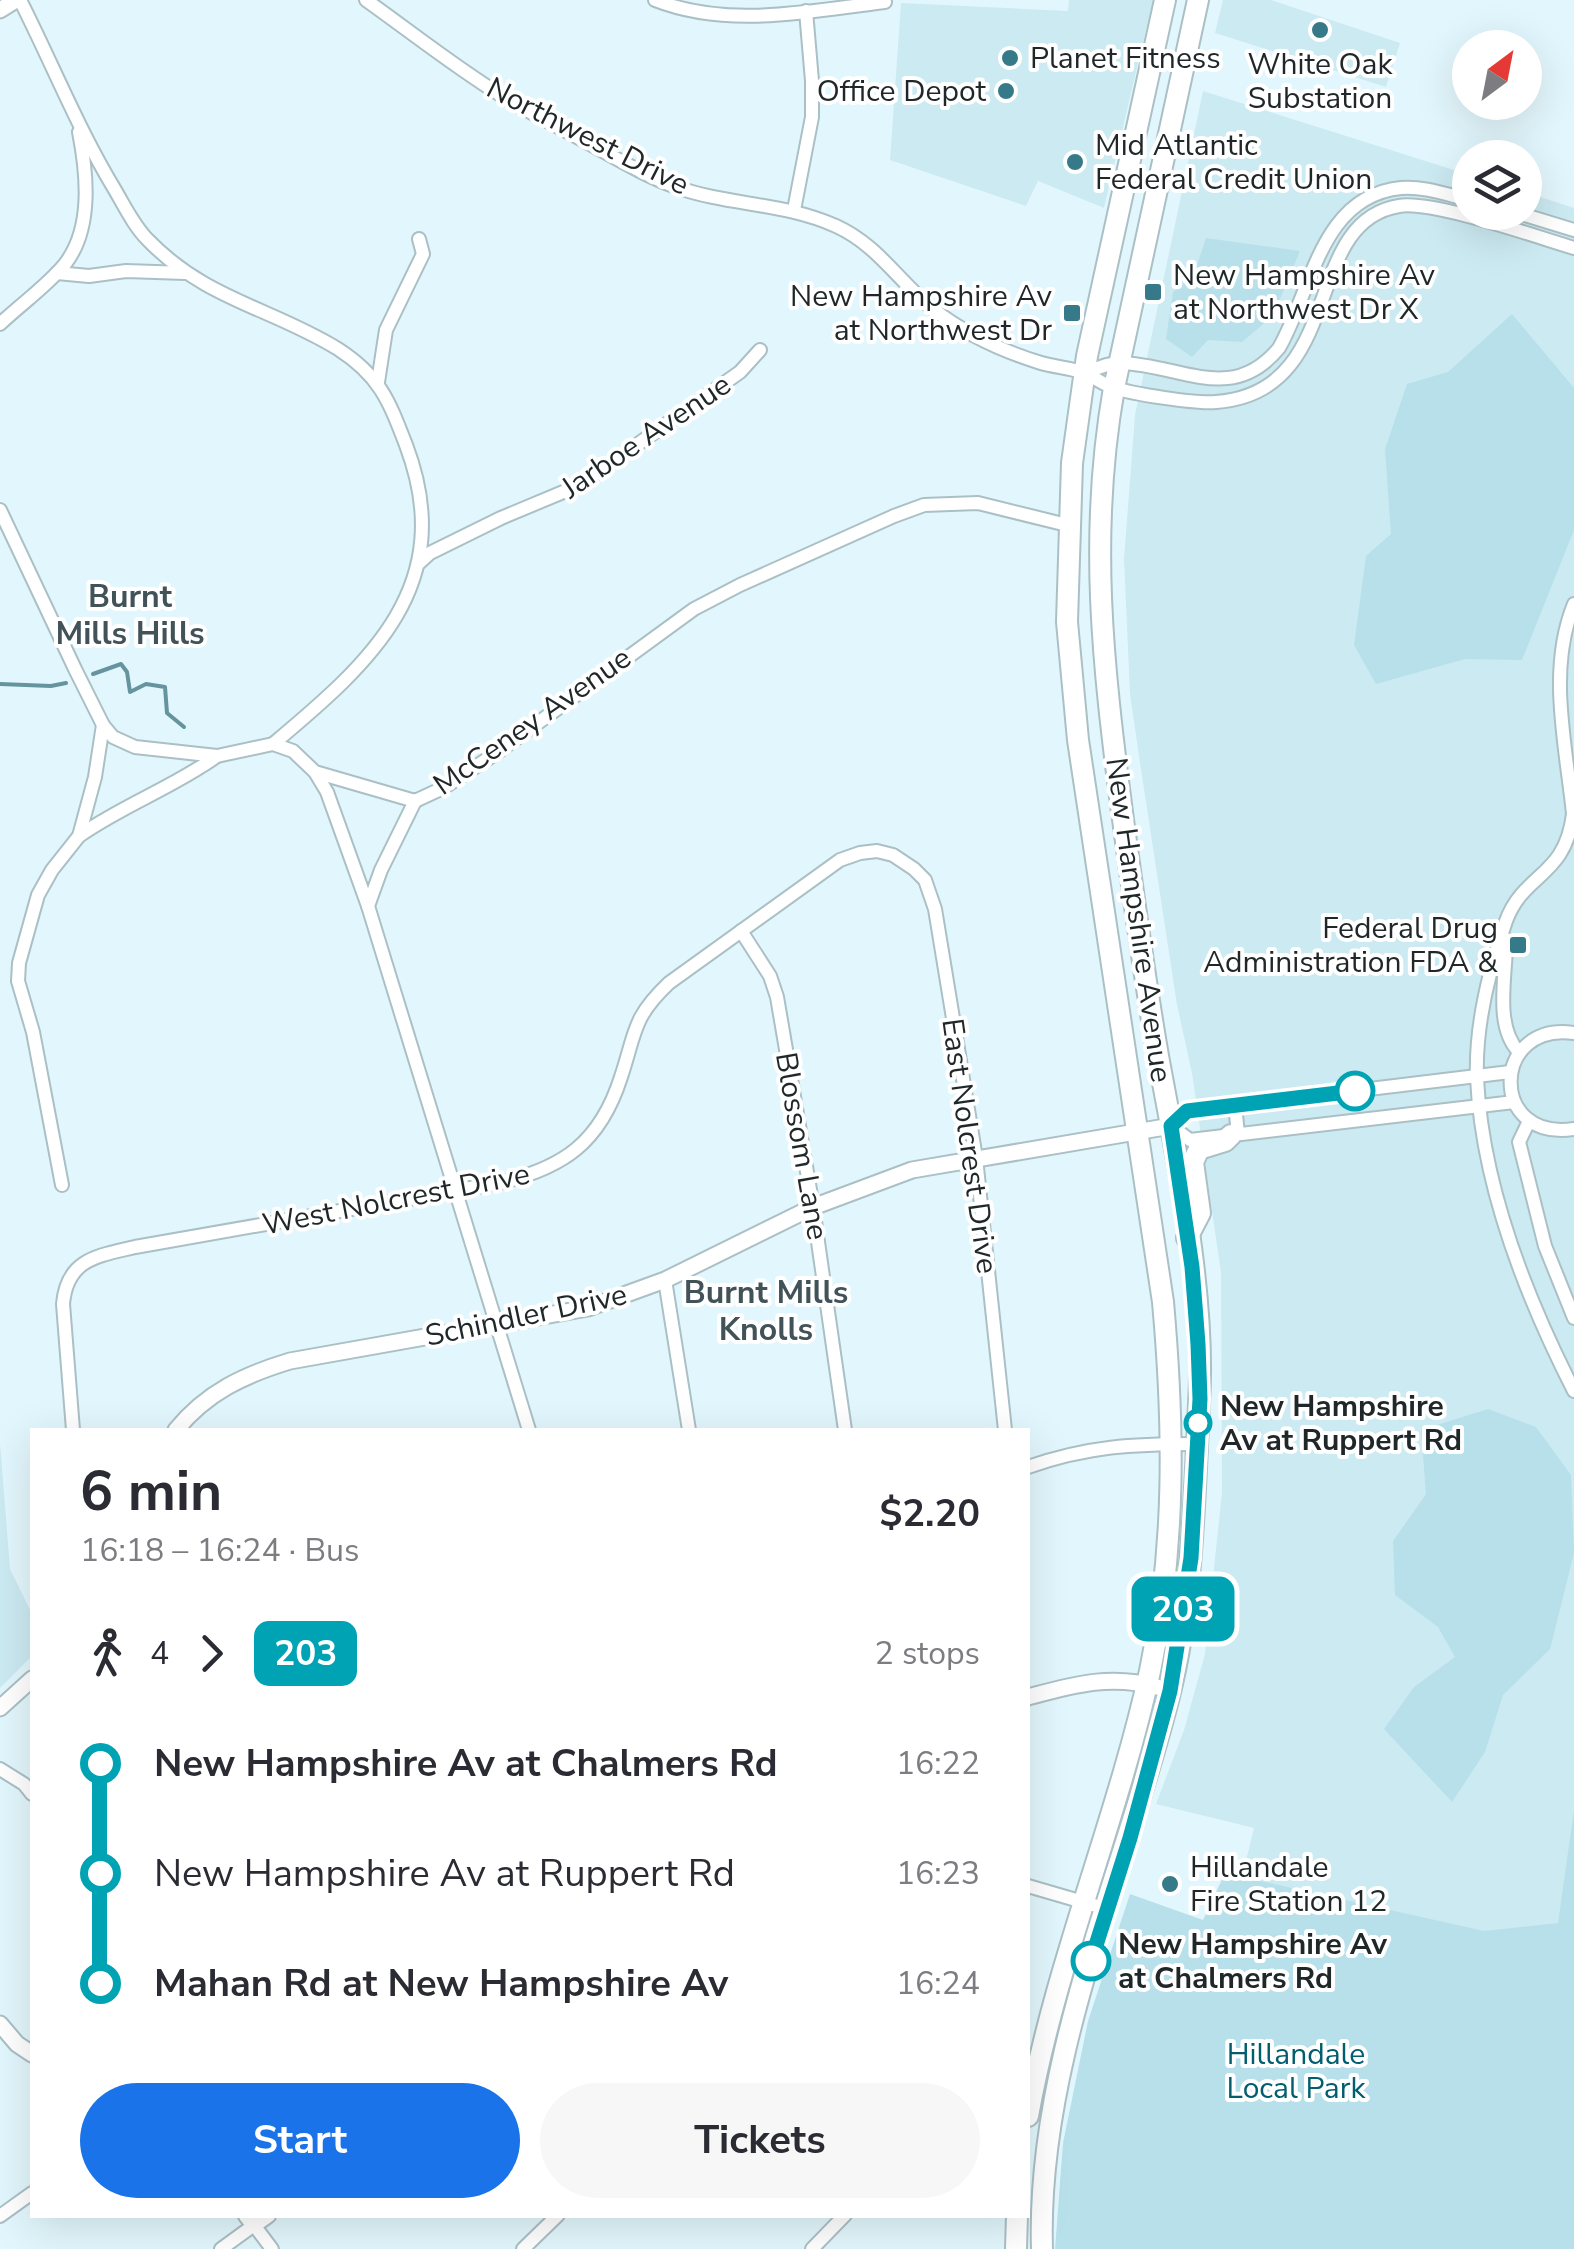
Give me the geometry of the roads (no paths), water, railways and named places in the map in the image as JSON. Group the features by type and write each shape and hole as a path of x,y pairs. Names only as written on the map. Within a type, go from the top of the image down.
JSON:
{"main road":[{"name":"New Hampshire Avenue","path":"1030,2086 1146,1684 1166,1560 1172,1444 1163,1302 1070,678 1067,622 1067,525 1084,373 1165,0"},
{"name":"New Hampshire Avenue","path":"1042,2249 1046,2158 1058,2090 1081,1994 1170,1691 1191,1558 1198,1344 1187,1238 1102,665 1098,533 1102,452 1114,388 1198,0"},
{"path":"1187,1238 1200,1213 1193,1162 1199,1150 1235,1135"},
{"path":"1016,2249 1018,2218"}],"street":[{"path":"0,1 8,0"},
{"path":"0,10 18,0 77,120 138,228 185,273 210,290 339,350 378,382 416,470 422,542 403,604 361,666 272,744 216,756 136,747 113,737 103,725 0,510"},
{"name":"Northwest Drive","path":"366,0 500,95 644,172 708,197 794,210 840,228 864,242 932,308 982,341 1042,363 1084,373 1114,388 1215,402 1246,396 1281,376 1297,360 1348,238 1362,222 1381,210 1417,205 1574,248"},
{"path":"655,0 708,16 806,12 885,2"},
{"path":"794,210 812,116 806,12"},
{"path":"0,324 69,259 85,210 86,171 77,120"},
{"path":"1084,373 1120,362 1204,378 1246,374 1278,348 1329,236 1351,208 1376,193 1402,188 1452,196"},
{"path":"1542,220 1574,230"},
{"path":"378,382 386,330 424,254 419,238"},
{"path":"57,273 185,273"},
{"name":"Jarboe Avenue","path":"418,565 430,552 580,485 740,372 760,350"},
{"name":"McCeney Avenue","path":"272,744 292,751 315,772 415,801 443,788 498,752 694,609 894,516 924,505 978,503 1067,525"},
{"path":"1574,604 1565,627 1559,667 1574,814 1569,839 1558,860 1514,904 1506,923 1484,1002 1477,1076 1509,1238 1536,1311 1574,1391"},
{"path":"80,836 103,725"},
{"path":"62,1185 32,1032 18,982 19,963 38,895 52,870 80,836 105,818 195,772 216,756"},
{"path":"315,772 327,792 368,906 529,1428"},
{"path":"368,906 415,801"},
{"name":"West Nolcrest Drive","path":"73,1428 63,1304 64,1288 80,1264 95,1256 135,1247 538,1174 578,1148 598,1126 613,1101 633,1028 647,1004 669,982 840,860 877,852 893,855 914,868"},
{"name":"East Nolcrest Drive","path":"914,868 925,880 935,909 976,1158 1005,1428"},
{"path":"1506,923 1504,1025 1519,1052"},
{"name":"Blossom Lane","path":"741,931 770,976 778,997 845,1428"},
{"path":"0,984 18,982"},
{"path":"1574,1033 1562,1031 1539,1037 1519,1052 1510,1072 1514,1102 1529,1121 1554,1130 1574,1129"},
{"path":"1510,1072 1187,1111 1171,1126 1190,1140 1514,1102"},
{"path":"1234,1105 1235,1135"},
{"path":"1529,1121 1518,1142 1545,1246 1574,1318"},
{"name":"Schindler Drive","path":"178,1428 198,1406 253,1372 290,1361 588,1308 665,1280 813,1207 912,1170 1171,1126"},
{"path":"665,1280 688,1428"},
{"path":"1030,1466 1096,1448 1196,1444"},
{"path":"1030,1697 1093,1680 1128,1680 1170,1691"},
{"path":"0,1708 30,1681"},
{"path":"0,1769 30,1792"},
{"path":"1030,1887 1107,1908"},
{"path":"0,2024 30,2053"},
{"path":"1030,2086 1058,2090"},
{"path":"0,2216 30,2194"},
{"path":"523,2249 555,2218"},
{"path":"812,2249 841,2218"},
{"path":"221,2249 250,2220 272,2249"},
{"path":"830,2229 832,2249"}],"waterway":[{"path":"93,674 121,664 127,672 130,692 146,684 165,687 167,713 184,727"},
{"path":"0,684 66,683"}],"place":[{"name":"White Oak Substation","path":"1320,30"},
{"name":"Planet Fitness","path":"1010,58"},
{"name":"Office Depot","path":"1006,91"},
{"name":"Mid Atlantic Federal Credit Union","path":"1075,162"},
{"name":"New Hampshire Av at Northwest Dr X","path":"1153,292"},
{"name":"New Hampshire Av at Northwest Dr","path":"1072,313"},
{"name":"Federal Drug Administration FDA &","path":"1518,945"},
{"name":"New Hampshire Av at Ruppert Rd","path":"1198,1423"},
{"name":"Hillandale Fire Station 12","path":"1170,1884"},
{"name":"New Hampshire Av at Chalmers Rd","path":"1091,1961"}],"district":[{"name":"Burnt Mills Hills","path":"130,614"},
{"name":"Burnt Mills Knolls","path":"766,1310"}],"park label":[{"name":"Hillandale Local Park","path":"1296,2071"}]}
